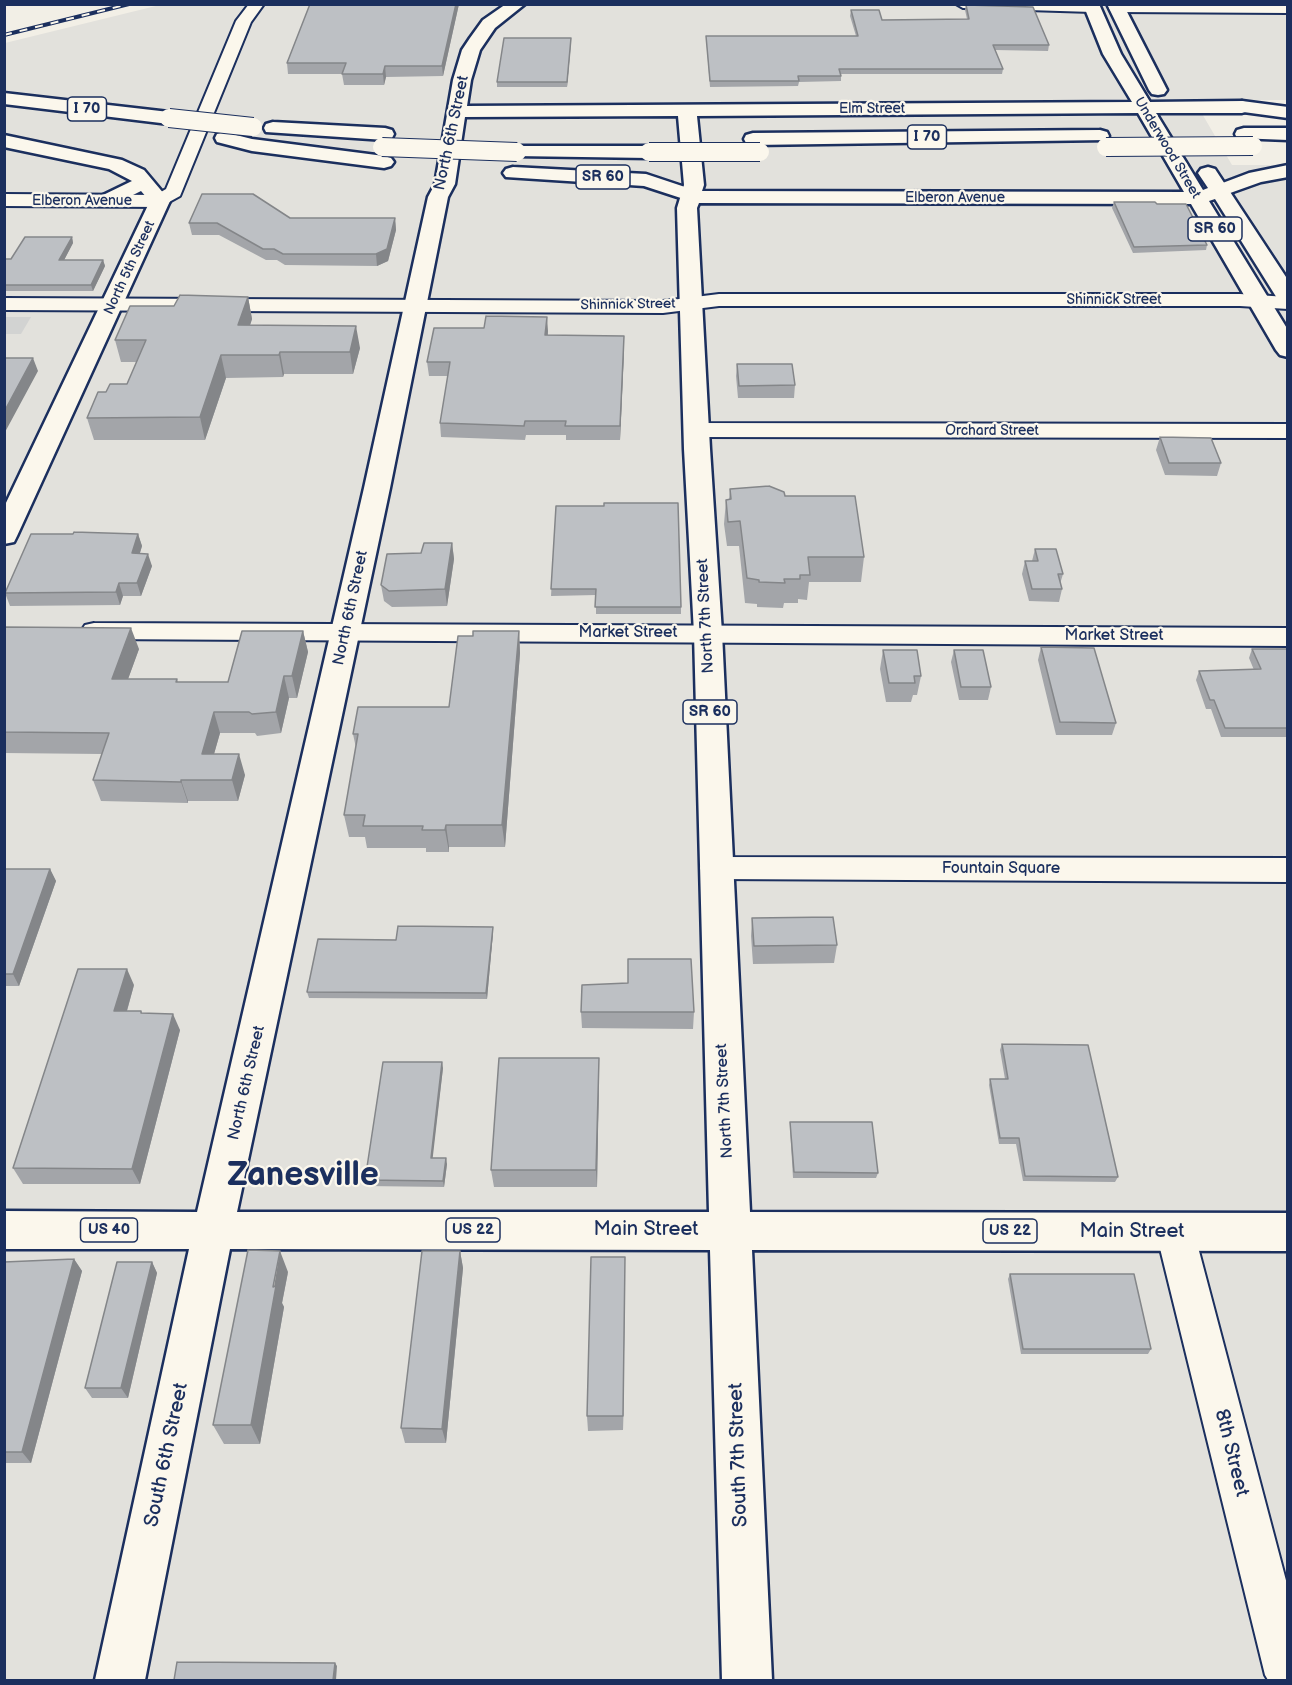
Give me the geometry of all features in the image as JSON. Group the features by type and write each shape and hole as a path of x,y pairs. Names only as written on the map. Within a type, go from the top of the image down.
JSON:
{"main road":[{"name":"North 6th Street","path":"213,1230 416,306 438,196 445,184 462,80 471,50 489,24 517,4"},
{"name":"Underwood Street","path":"1091,6 1112,54 1287,350"},
{"name":"Underwood Street","path":"1116,6 1139,56 1168,107 1287,298"},
{"name":"I 70","path":"4,98 164,124 252,145 384,148 518,145 1103,142 1249,140 1287,134"},
{"name":"Elm Street","path":"457,112 1242,107"},
{"path":"1242,107 1287,113"},
{"name":"I 70","path":"4,109 164,124 253,127 384,148"},
{"name":"North 7th Street","path":"687,110 693,178 687,208 696,429 708,633 732,1230"},
{"name":"I 70","path":"1249,140 1287,146"},
{"path":"4,141 115,164 137,174 160,201"},
{"path":"384,148 470,170"},
{"name":"SR 60","path":"492,171 646,180 690,195"},
{"name":"Elberon Avenue","path":"690,195 727,198 1197,198 1256,177 1287,171"},
{"path":"106,201 129,192 145,182"},
{"name":"North 5th Street","path":"4,536 160,201"},
{"name":"Main Street","path":"4,1230 1287,1232"},
{"name":"South 6th Street","path":"120,1680 213,1230"},
{"name":"South 7th Street","path":"732,1230 747,1680"}],"street":[{"name":"North 5th Street","path":"160,201 174,192 244,21 256,4"},
{"path":"963,4 1091,6"},
{"path":"1116,6 1287,9"},
{"name":"Elm Street","path":"1242,107 1287,106"},
{"name":"Elberon Avenue","path":"4,201 160,201"},
{"name":"Shinnick Street","path":"4,304 663,307 719,300 1258,301 1287,303"},
{"name":"Orchard Street","path":"696,429 1287,431"},
{"name":"Market Street","path":"71,631 1287,637"},
{"name":"Fountain Square","path":"716,868 1287,870"},
{"name":"8th Street","path":"1175,1232 1287,1675"}],"shaded area":[{"path":"164,4 1287,5 1287,100 1194,100 1232,165 1287,165 1287,1680 5,1680 5,43"},
{"path":"5,317 31,317 21,334 5,334"}],"building":[{"path":"310,4 456,4 442,66 385,66 383,74 342,74 346,63 287,63"},
{"path":"966,5 1033,7 1049,45 993,45 1003,69 839,69 841,76 798,76 799,81 710,81 706,36 858,36 851,10 879,10 882,20 969,19"},
{"path":"504,38 571,38 567,82 497,82"},
{"path":"202,194 253,194 290,218 395,218 387,249 376,254 283,254 274,249 263,249 217,223 189,223"},
{"path":"1114,202 1186,204 1207,245 1134,247"},
{"path":"25,237 72,237 59,260 103,260 91,285 4,285 4,259 11,259"},
{"path":"180,295 248,297 238,325 356,326 350,352 221,355 200,417 87,418 98,392 106,392 110,384 127,384 146,340 115,340 130,306 174,306"},
{"path":"486,316 547,317 545,335 624,336 620,426 565,426 566,421 525,421 524,426 440,423 450,362 427,362 434,328 484,328"},
{"path":"4,358 33,358 4,412"},
{"path":"737,364 792,364 795,385 739,386"},
{"path":"1160,437 1211,438 1221,463 1169,463"},
{"path":"769,486 784,492 785,496 855,496 864,557 808,557 810,575 800,575 800,579 784,579 785,583 759,582 759,580 747,578 740,521 728,522 726,500 731,499 730,489"},
{"path":"604,503 678,503 681,607 595,607 596,589 551,589 556,506 604,506"},
{"path":"74,532 138,534 132,553 148,554 137,583 119,583 116,592 5,593 31,534 73,534"},
{"path":"424,543 452,543 445,589 389,591 381,585 387,554 421,553"},
{"path":"1035,549 1056,549 1063,574 1058,574 1062,589 1032,589 1025,561 1038,561"},
{"path":"4,627 131,628 112,679 177,679 176,682 228,682 242,631 303,631 292,676 284,676 276,712 252,714 249,712 214,712 202,754 239,754 232,780 181,780 181,782 93,780 109,733 4,732"},
{"path":"473,631 519,631 502,825 446,825 445,830 422,830 423,826 363,826 365,815 344,815 358,734 353,734 358,707 449,707 458,636 473,636"},
{"path":"1041,647 1094,648 1116,723 1060,722"},
{"path":"1252,649 1287,649 1287,728 1225,728 1214,700 1210,700 1199,671 1261,669"},
{"path":"883,650 917,650 921,676 914,676 915,683 889,683"},
{"path":"954,650 983,650 991,687 961,687"},
{"path":"4,869 50,869 13,974 4,974"},
{"path":"833,917 837,945 754,946 752,918"},
{"path":"398,926 493,927 486,993 307,992 318,939 396,940"},
{"path":"628,959 691,959 694,1012 581,1012 582,985 628,983"},
{"path":"78,969 127,969 114,1011 173,1014 132,1169 13,1168"},
{"path":"1002,1044 1088,1045 1118,1177 1025,1176 1019,1138 1000,1138 990,1079 1008,1079"},
{"path":"499,1058 599,1058 596,1170 491,1170"},
{"path":"383,1062 442,1062 431,1158 446,1158 443,1181 365,1180"},
{"path":"790,1122 872,1122 878,1173 794,1172"},
{"path":"248,1250 280,1251 273,1287 276,1286 251,1425 213,1425"},
{"path":"422,1251 460,1251 442,1429 401,1428"},
{"path":"591,1257 625,1257 623,1416 587,1416"},
{"path":"74,1259 22,1452 4,1452 4,1262"},
{"path":"117,1262 152,1262 121,1388 85,1388"},
{"path":"1010,1274 1134,1274 1151,1349 1023,1349"},
{"path":"177,1662 335,1663 333,1680 174,1680"}],"railway":[{"path":"4,35 129,4"}],"district":[{"name":"Zanesville","path":"303,1177"}]}
